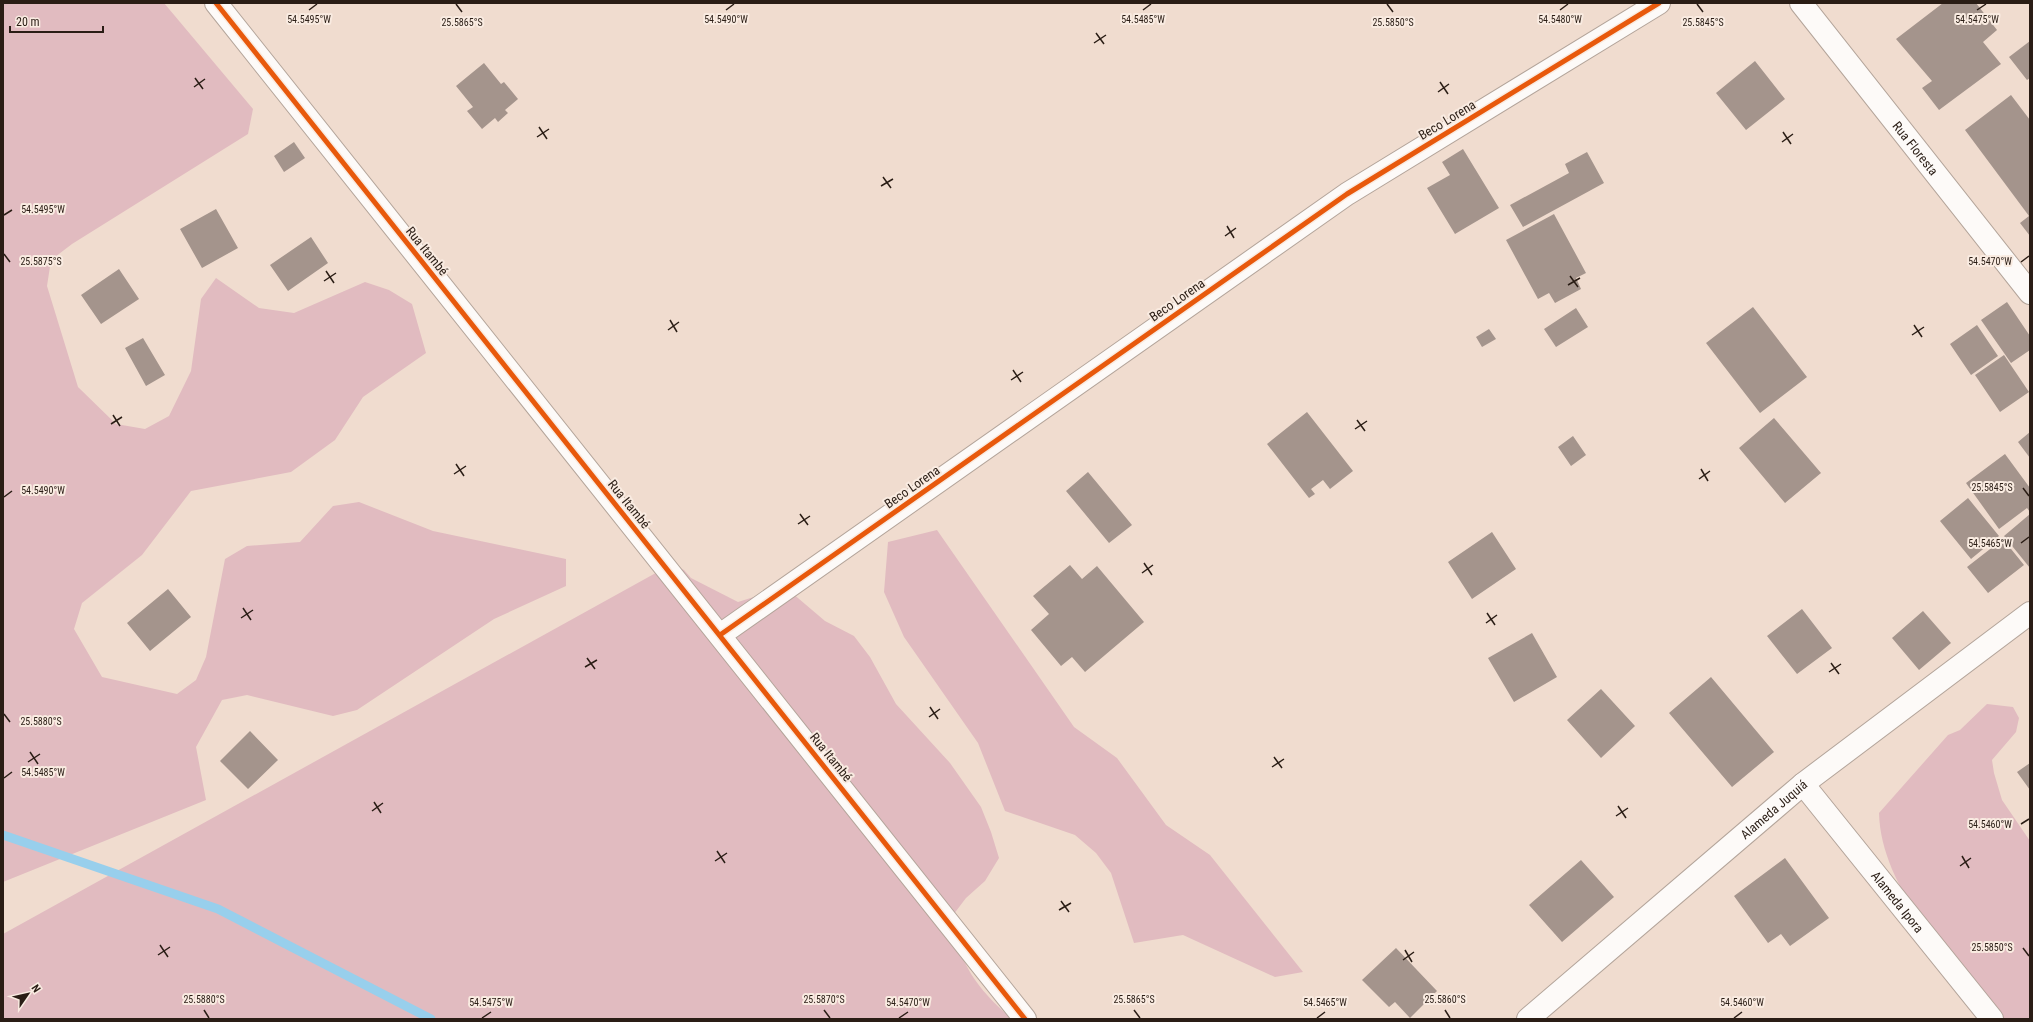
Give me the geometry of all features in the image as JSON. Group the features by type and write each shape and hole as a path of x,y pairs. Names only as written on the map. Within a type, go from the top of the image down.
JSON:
{"street":[{"name":"Rua Itambé","path":"216,3 1025,1019"},
{"name":"Beco Lorena","path":"720,635 1347,194 1659,3"},
{"name":"Rua Floresta","path":"1802,3 2030,293"},
{"name":"Alameda Juquiá","path":"1528,1019 1803,784 2030,614"},
{"name":"Alameda Ipora","path":"1803,784 1992,1019"}],"shaded area":[{"path":"3,3 164,3 253,109 248,134 72,244 51,260 47,286 78,387 116,424 145,429 169,416 191,371 201,299 216,278 259,308 294,313 365,282 389,290 412,304 426,353 363,397 335,440 291,472 191,491 142,555 82,603 74,629 102,677 177,694 196,680 206,657 225,559 247,546 300,542 333,506 359,502 433,531 566,559 566,586 494,619 357,710 333,716 247,695 222,700 196,747 206,800 3,882"},
{"path":"937,530 1074,727 1117,758 1166,825 1210,855 1303,972 1275,977 1183,935 1134,943 1111,873 1096,853 1075,835 1005,811 978,743 904,637 884,592 888,542"},
{"path":"672,564 684,570 691,578 738,602 785,587 825,621 854,636 870,657 896,704 950,763 981,807 999,858 985,881 966,898 950,919 959,950 972,975 979,986 999,1008 1012,1019 3,1019 3,934"},
{"path":"1987,704 2013,707 2019,718 2016,732 1992,760 1994,773 2002,800 2030,841 2030,1019 1999,1019 1941,949 1922,923 1906,897 1892,869 1883,841 1879,813 1948,735 1960,730"}],"building":[{"path":"1943,3 1976,3 1997,30 1983,42 2001,64 1939,110 1922,88 1932,81 1896,39"},
{"path":"2030,41 2030,78 2027,80 2009,57"},
{"path":"1755,61 1785,99 1746,130 1716,93"},
{"path":"484,63 501,84 504,82 518,99 505,110 508,113 498,122 495,118 482,129 467,111 473,107 456,86"},
{"path":"2011,95 2030,120 2030,236 2020,223 2029,216 1965,130"},
{"path":"294,142 305,158 284,172 274,156"},
{"path":"1463,149 1499,208 1455,234 1427,188 1450,175 1442,162"},
{"path":"1587,152 1604,183 1523,227 1510,205 1569,173 1565,164"},
{"path":"216,209 238,248 202,268 180,229"},
{"path":"1554,214 1586,273 1576,278 1581,289 1555,303 1549,293 1538,299 1506,240"},
{"path":"311,237 328,263 288,291 270,265"},
{"path":"119,269 139,299 101,324 81,295"},
{"path":"2007,302 2030,336 2030,350 2011,363 1981,320"},
{"path":"1753,307 1807,377 1760,413 1706,343"},
{"path":"1576,308 1588,327 1556,347 1544,329"},
{"path":"1977,325 1998,356 1971,375 1950,344"},
{"path":"1489,329 1496,339 1482,347 1476,337"},
{"path":"143,338 165,375 146,386 125,348"},
{"path":"2004,355 2029,392 2000,412 1975,375"},
{"path":"1307,412 1353,471 1330,489 1323,480 1311,489 1315,494 1309,498 1267,444"},
{"path":"1774,418 1821,473 1785,503 1739,448"},
{"path":"2030,432 2030,458 2018,442"},
{"path":"1573,436 1586,455 1571,466 1558,447"},
{"path":"2005,454 2030,488 2030,512 2027,508 1999,529 1966,483"},
{"path":"1088,472 1132,525 1109,543 1066,491"},
{"path":"1968,498 1999,536 1971,559 1940,521"},
{"path":"2030,514 2030,568 2004,536"},
{"path":"1492,532 1516,569 1472,599 1448,562"},
{"path":"2003,539 2024,565 1988,593 1967,567"},
{"path":"1070,565 1082,579 1097,566 1144,622 1085,672 1072,657 1061,666 1031,630 1049,614 1033,596"},
{"path":"168,589 191,617 150,651 127,623"},
{"path":"1802,609 1832,648 1797,674 1767,636"},
{"path":"1923,611 1951,643 1919,670 1892,638"},
{"path":"1532,633 1557,677 1514,702 1488,658"},
{"path":"1711,677 1774,752 1732,787 1669,713"},
{"path":"1601,689 1635,726 1601,758 1567,720"},
{"path":"250,731 278,760 248,789 220,761"},
{"path":"2030,763 2030,790 2017,772"},
{"path":"1785,858 1829,918 1790,946 1781,934 1768,943 1734,896"},
{"path":"1581,860 1614,897 1562,942 1529,905"},
{"path":"1396,948 1437,991 1410,1018 1395,1002 1389,1007 1362,980"}],"waterway":[{"path":"3,835 218,909 431,1019"}],"cycle path":[{"path":"216,3 1025,1019"},
{"path":"720,635 1347,194 1659,3"}]}
